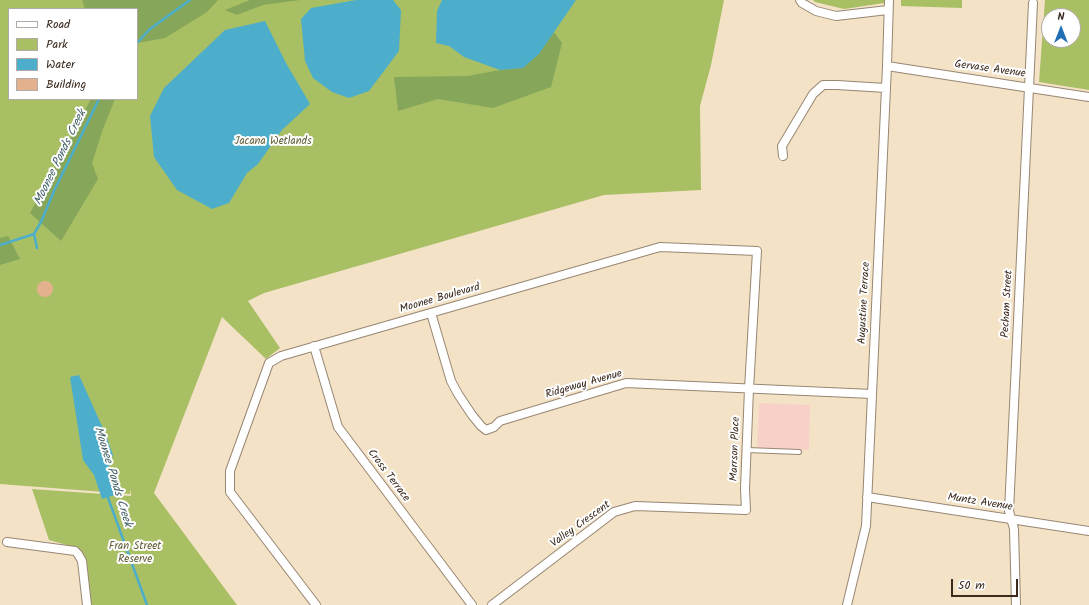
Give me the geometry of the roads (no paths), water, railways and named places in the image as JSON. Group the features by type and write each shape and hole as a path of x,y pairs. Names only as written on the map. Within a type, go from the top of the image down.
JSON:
{"street":[{"path":"800,0 802,4 816,11 836,16 888,10"},
{"name":"Augustine Terrace","path":"847,605 866,526 889,0"},
{"name":"Pecham Street","path":"1016,605 1014,529 1010,514 1010,503 1033,3"},
{"name":"Gervase Avenue","path":"887,66 1089,97"},
{"path":"783,156 782,146 813,94 823,85 886,88"},
{"name":"Moonee Boulevard","path":"316,605 230,492 230,471 269,363 282,356 660,247 757,251 749,389"},
{"name":"Ridgeway Avenue","path":"432,312 451,381 472,414 486,430 494,427 500,421 626,383 872,394"},
{"name":"Cross Terrace","path":"314,346 338,427 472,605"},
{"name":"Marrson Place","path":"746,510 749,389"},
{"name":"Muntz Avenue","path":"867,497 1089,531"},
{"name":"Valley Crescent","path":"492,605 614,512 635,506 746,510"},
{"path":"7,542 75,551 82,561 87,605"}],"lane":[{"path":"747,450 799,452"}],"water":[{"path":"356,0 393,0 401,10 399,51 369,91 349,98 332,92 313,78 305,61 301,19 311,8"},
{"path":"442,0 576,0 539,54 523,68 500,70 464,57 449,46 436,43 437,11"},
{"path":"265,21 286,63 310,104 282,130 258,164 247,173 229,203 212,209 177,190 154,157 150,116 164,88 225,30"},
{"path":"79,375 105,433 113,455 108,469 115,495 102,499 94,475 83,460 70,377"}],"waterway":[{"name":"Moonee Ponds Creek","path":"138,42 150,29 190,0"},
{"name":"Moonee Ponds Creek","path":"37,248 34,234 99,100"},
{"path":"0,245 34,234"},
{"name":"Moonee Ponds Creek","path":"107,495 147,605"}],"park label":[{"name":"Jacana Wetlands","path":"273,142"},
{"name":"Fran Street Reserve","path":"135,553"}]}
